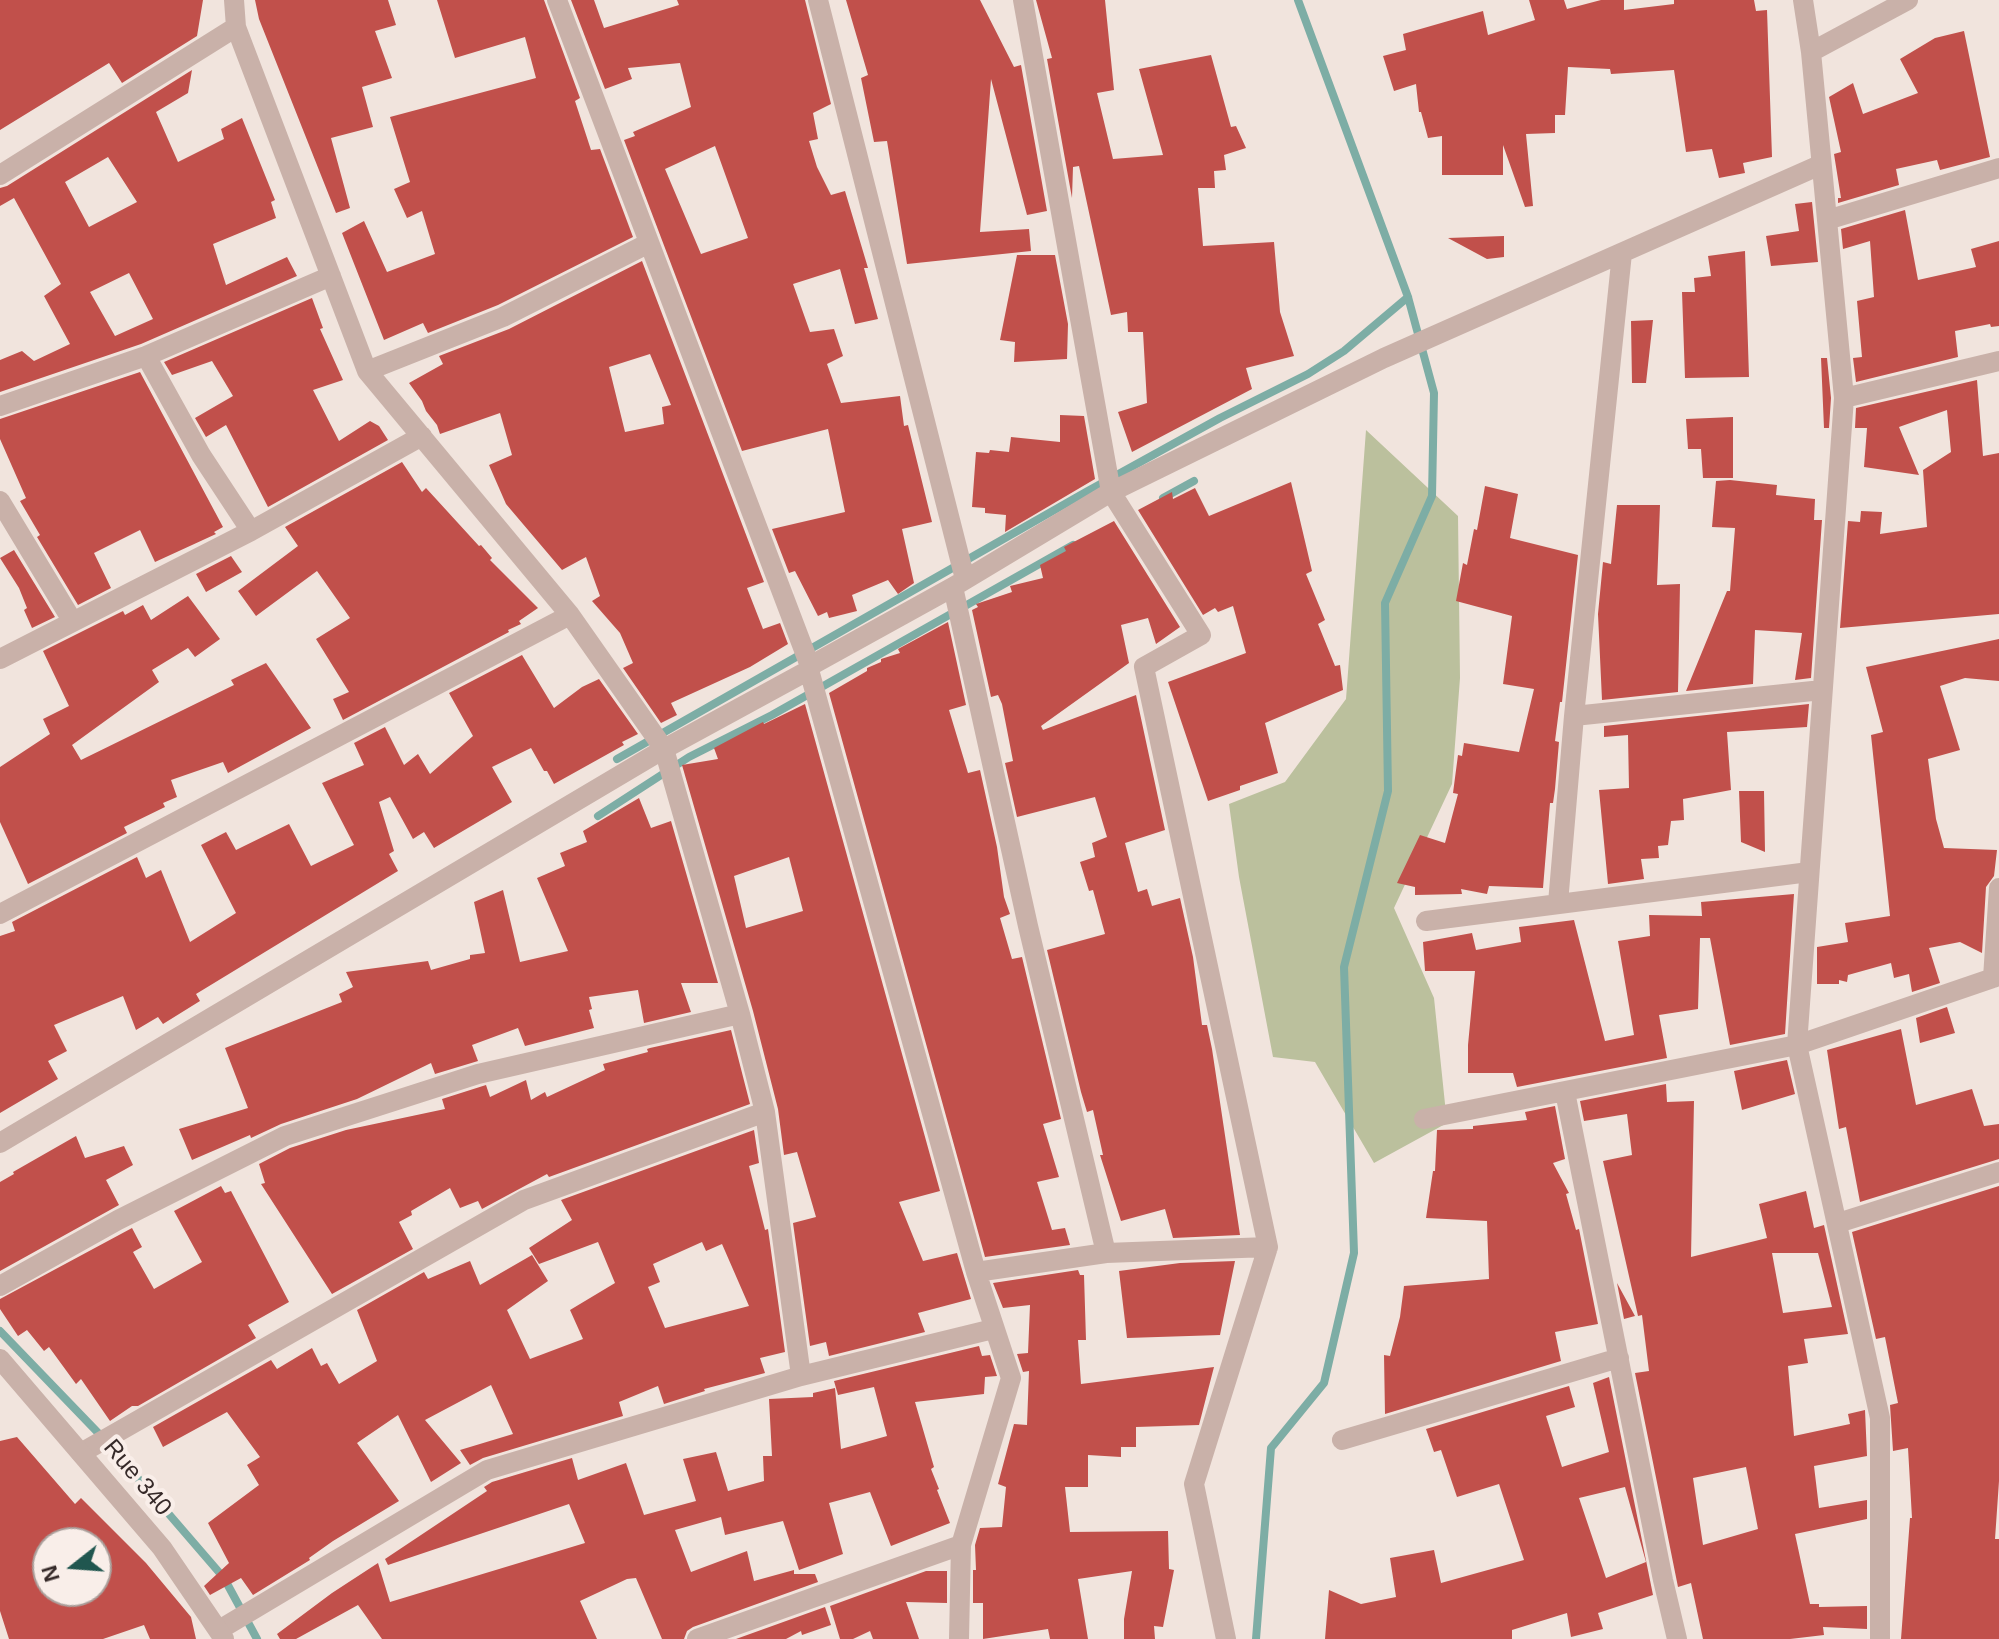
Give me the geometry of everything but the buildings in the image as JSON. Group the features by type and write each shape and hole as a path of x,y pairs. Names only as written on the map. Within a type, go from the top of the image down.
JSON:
{"street":[{"path":"234,0 236,27 367,371 570,615 664,749 765,1112 801,1376"},
{"path":"557,0 810,668 976,1272 1011,1378 961,1545 959,1639"},
{"path":"818,0 959,583 1031,941 1106,1253"},
{"path":"1023,0 1111,492 1201,635 1144,667 1268,1247 1194,1484 1226,1639"},
{"path":"1803,0 1811,52 1844,398 1797,1045 1880,1418 1880,1639"},
{"path":"1811,52 1908,0"},
{"path":"0,175 236,27"},
{"path":"0,1143 664,749 959,583 1111,492 1384,358 1820,165"},
{"path":"1827,220 1999,168"},
{"path":"367,371 503,317 649,243"},
{"path":"1558,903 1574,716 1622,253"},
{"path":"0,406 146,356 331,276"},
{"path":"146,356 201,455 251,531"},
{"path":"1844,398 1999,361"},
{"path":"0,659 251,531 422,436"},
{"path":"0,501 73,622"},
{"path":"0,914 570,615"},
{"path":"1574,716 1822,690"},
{"path":"1426,921 1809,872"},
{"path":"1424,1119 1797,1045 1996,977 1999,888"},
{"path":"0,1286 118,1220 285,1136 478,1074 740,1014"},
{"path":"1565,1092 1677,1639"},
{"path":"81,1453 524,1200 765,1112"},
{"path":"1838,1223 1999,1172"},
{"path":"976,1272 1106,1253 1268,1247"},
{"path":"222,1635 487,1470 801,1376 993,1329"},
{"path":"1342,1440 1619,1358"},
{"name":"Rue 340","path":"0,1359 162,1548 222,1635"},
{"path":"697,1639 961,1545"}],"green space":[{"path":"1366,430 1458,516 1460,678 1452,784 1394,908 1434,998 1447,1123 1374,1163 1315,1062 1273,1057 1239,877 1229,804 1285,782 1346,699"}],"waterway":[{"path":"1256,1639 1271,1448 1324,1383 1354,1253 1344,967 1388,791 1385,603 1432,496 1434,393 1408,297 1298,0"},
{"path":"617,759 1086,492 1220,418 1308,374 1344,351 1408,297"},
{"path":"1163,498 1194,481"},
{"path":"598,816 689,757 772,715 1073,545"},
{"path":"0,1331 105,1440 224,1578 257,1639"}]}
